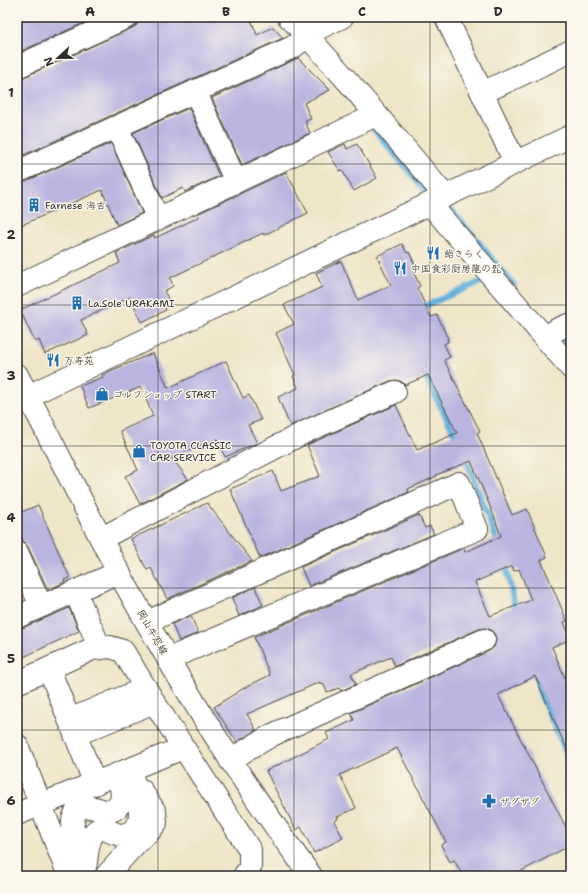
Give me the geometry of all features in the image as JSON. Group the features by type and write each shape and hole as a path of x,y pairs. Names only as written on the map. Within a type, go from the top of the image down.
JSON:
{"street":[{"path":"17,67 127,17"},
{"path":"289,17 300,41 370,118 438,200 556,331 571,368"},
{"path":"17,172 195,91 300,41 315,30 342,17"},
{"path":"446,17 515,162"},
{"path":"482,93 571,52"},
{"path":"195,91 236,182"},
{"path":"17,286 370,118"},
{"path":"117,127 158,219"},
{"path":"28,396 571,136"},
{"name":"岡山牛窓線","path":"17,375 119,572 194,703 275,827 311,876"},
{"path":"102,538 304,432 395,392"},
{"path":"147,622 459,483 477,529 168,658"},
{"path":"17,552 41,606"},
{"path":"17,617 119,572"},
{"path":"75,591 100,648"},
{"path":"230,760 272,734 484,640"},
{"path":"17,684 92,649 110,647 123,651 183,748 250,850 250,868 244,876"},
{"path":"49,669 95,784"},
{"path":"72,727 150,695"},
{"path":"17,745 72,872"},
{"path":"17,814 41,803 95,784 183,748"},
{"path":"72,872 73,818 76,812 80,808 87,807 110,811 119,806 121,800 123,773"},
{"path":"106,876 156,823 155,812 123,773"}],"building":[{"path":"17,17 87,17 88,21 17,53"},
{"path":"141,17 250,17 257,35 273,27 283,38 17,158 17,79 132,28 137,25"},
{"path":"298,58 330,90 304,103 311,119 305,121 310,133 242,165 212,98"},
{"path":"189,108 219,176 185,192 183,188 162,198 133,133"},
{"path":"111,143 142,213 117,225 102,190 17,227 17,184"},
{"path":"345,144 347,149 357,144 377,178 354,191 342,170 340,171 328,152"},
{"path":"286,172 308,213 170,278 173,286 164,291 172,306 165,308 166,310 142,322 130,297 81,320 88,335 45,354 39,340 35,342 20,310 120,263 116,253 154,235 155,238 199,217 197,214"},
{"path":"402,244 407,253 409,252 417,269 413,271 420,286 417,288 431,317 437,315 448,339 448,342 444,344 450,357 444,360 480,431 477,433 512,515 527,509 547,557 541,560 567,621 564,622 571,639 552,647 567,683 571,681 571,759 535,676 498,695 571,837 571,845 512,876 463,876 454,860 450,862 441,845 446,842 397,748 340,775 356,808 337,817 338,819 334,821 343,838 314,853 301,827 296,830 266,771 329,739 326,733 354,720 351,713 489,651 494,647 496,641 495,635 491,630 485,628 479,629 395,666 391,657 351,674 356,684 341,691 339,688 327,692 323,683 320,684 320,682 247,714 256,730 237,742 214,707 244,688 270,675 254,637 464,548 465,552 501,536 471,461 436,475 437,476 408,489 409,492 260,558 230,489 273,471 281,491 320,476 307,445 396,405 417,450 457,433 428,375 405,385 397,380 390,381 290,426 278,397 298,388 293,376 295,375 276,333 294,324 284,305 322,287 316,273 341,261 358,300 391,285 377,256","holes":["512,566 514,571 519,569 531,600 490,616 475,582"]},
{"path":"153,353 168,388 226,361 243,398 249,395 261,420 248,425 257,443 225,457 217,439 172,458 188,479 140,504 125,476 138,470 120,431 153,416 141,387 89,408 80,386 103,377 102,375 108,372"},
{"path":"207,503 252,561 167,599 151,568 147,570 131,539"},
{"path":"38,505 70,578 48,590 17,526 17,514"},
{"path":"419,515 425,528 430,526 434,534 309,586 301,567"},
{"path":"255,587 263,605 239,616 232,598"},
{"path":"69,608 79,631 17,660 17,629"},
{"path":"191,616 198,633 179,641 172,624"}],"waterway":[{"path":"275,17 285,27"},
{"path":"369,123 426,192"},
{"path":"450,208 514,285"},
{"path":"418,309 485,280"},
{"path":"557,334 571,350"},
{"path":"422,369 458,441"},
{"path":"464,455 499,545"},
{"path":"505,561 516,613"},
{"path":"535,673 540,693 566,753 571,788"}],"place":[{"name":"Farnese 海吉","path":"34,205"},
{"name":"鮨きらく","path":"433,253"},
{"name":"中国食彩厨房龍の髭","path":"400,268"},
{"name":"La.Sole URAKAMI","path":"77,303"},
{"name":"万寿苑","path":"53,360"},
{"name":"ゴルフショップ START","path":"102,394"},
{"name":"TOYOTA CLASSIC CAR SERVICE","path":"139,451"},
{"name":"ザグザグ","path":"489,801"}]}
